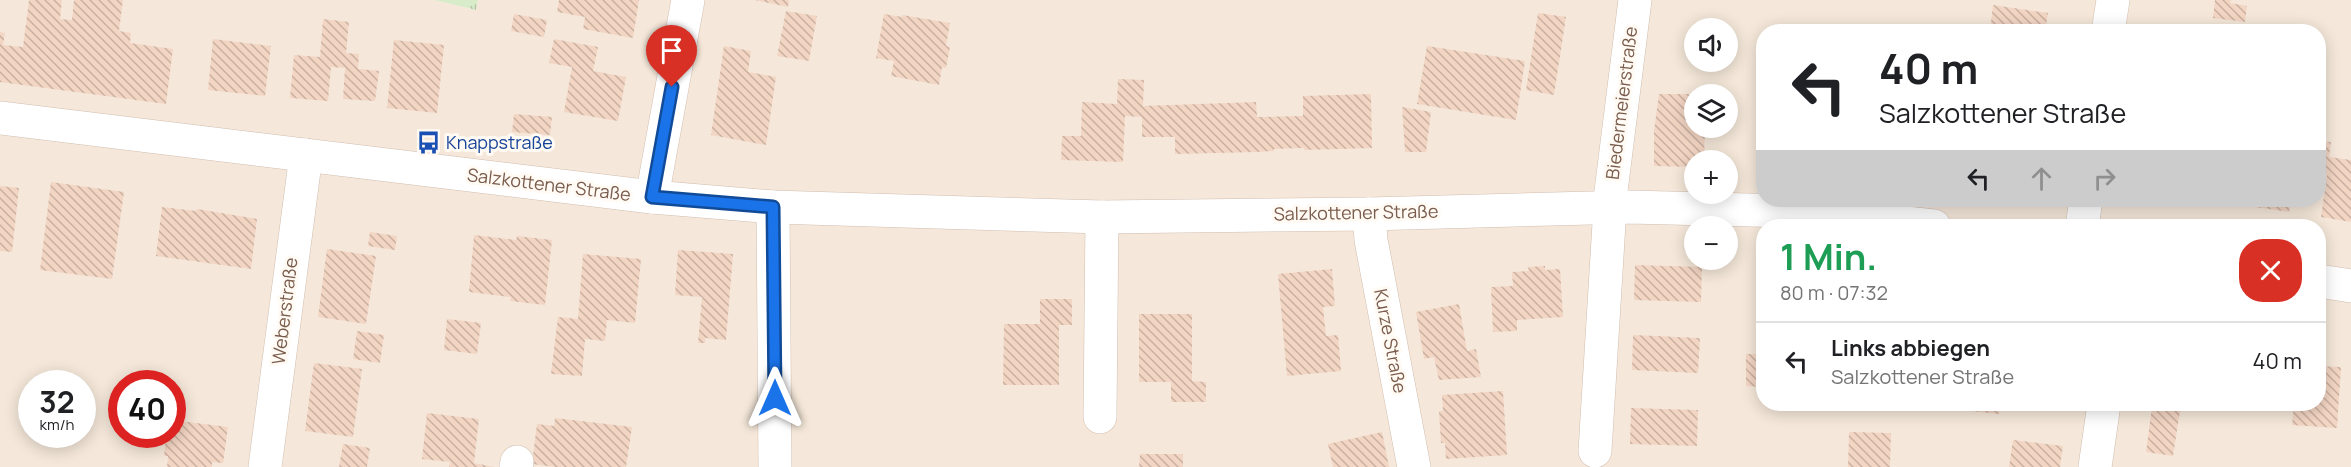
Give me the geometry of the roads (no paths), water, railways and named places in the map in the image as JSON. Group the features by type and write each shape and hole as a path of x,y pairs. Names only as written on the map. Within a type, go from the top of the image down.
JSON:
{"street":[{"path":"652,197 688,0"},
{"name":"Biedermeierstraße","path":"1610,206 1635,0"},
{"path":"2110,24 2113,0"},
{"name":"Salzkottener Straße","path":"0,118 652,197 773,207 1102,217 1369,214 1610,206 1792,211 1868,219"},
{"name":"Weberstraße","path":"265,467 306,156"},
{"path":"1595,451 1610,206"},
{"path":"773,207 775,467"},
{"name":"Kurze Straße","path":"1369,214 1371,240 1414,467"},
{"path":"1101,417 1102,217"},
{"path":"2326,281 2351,286"},
{"path":"2095,467 2103,411"}],"place":[{"name":"Knappstraße","path":"428,143"}]}
